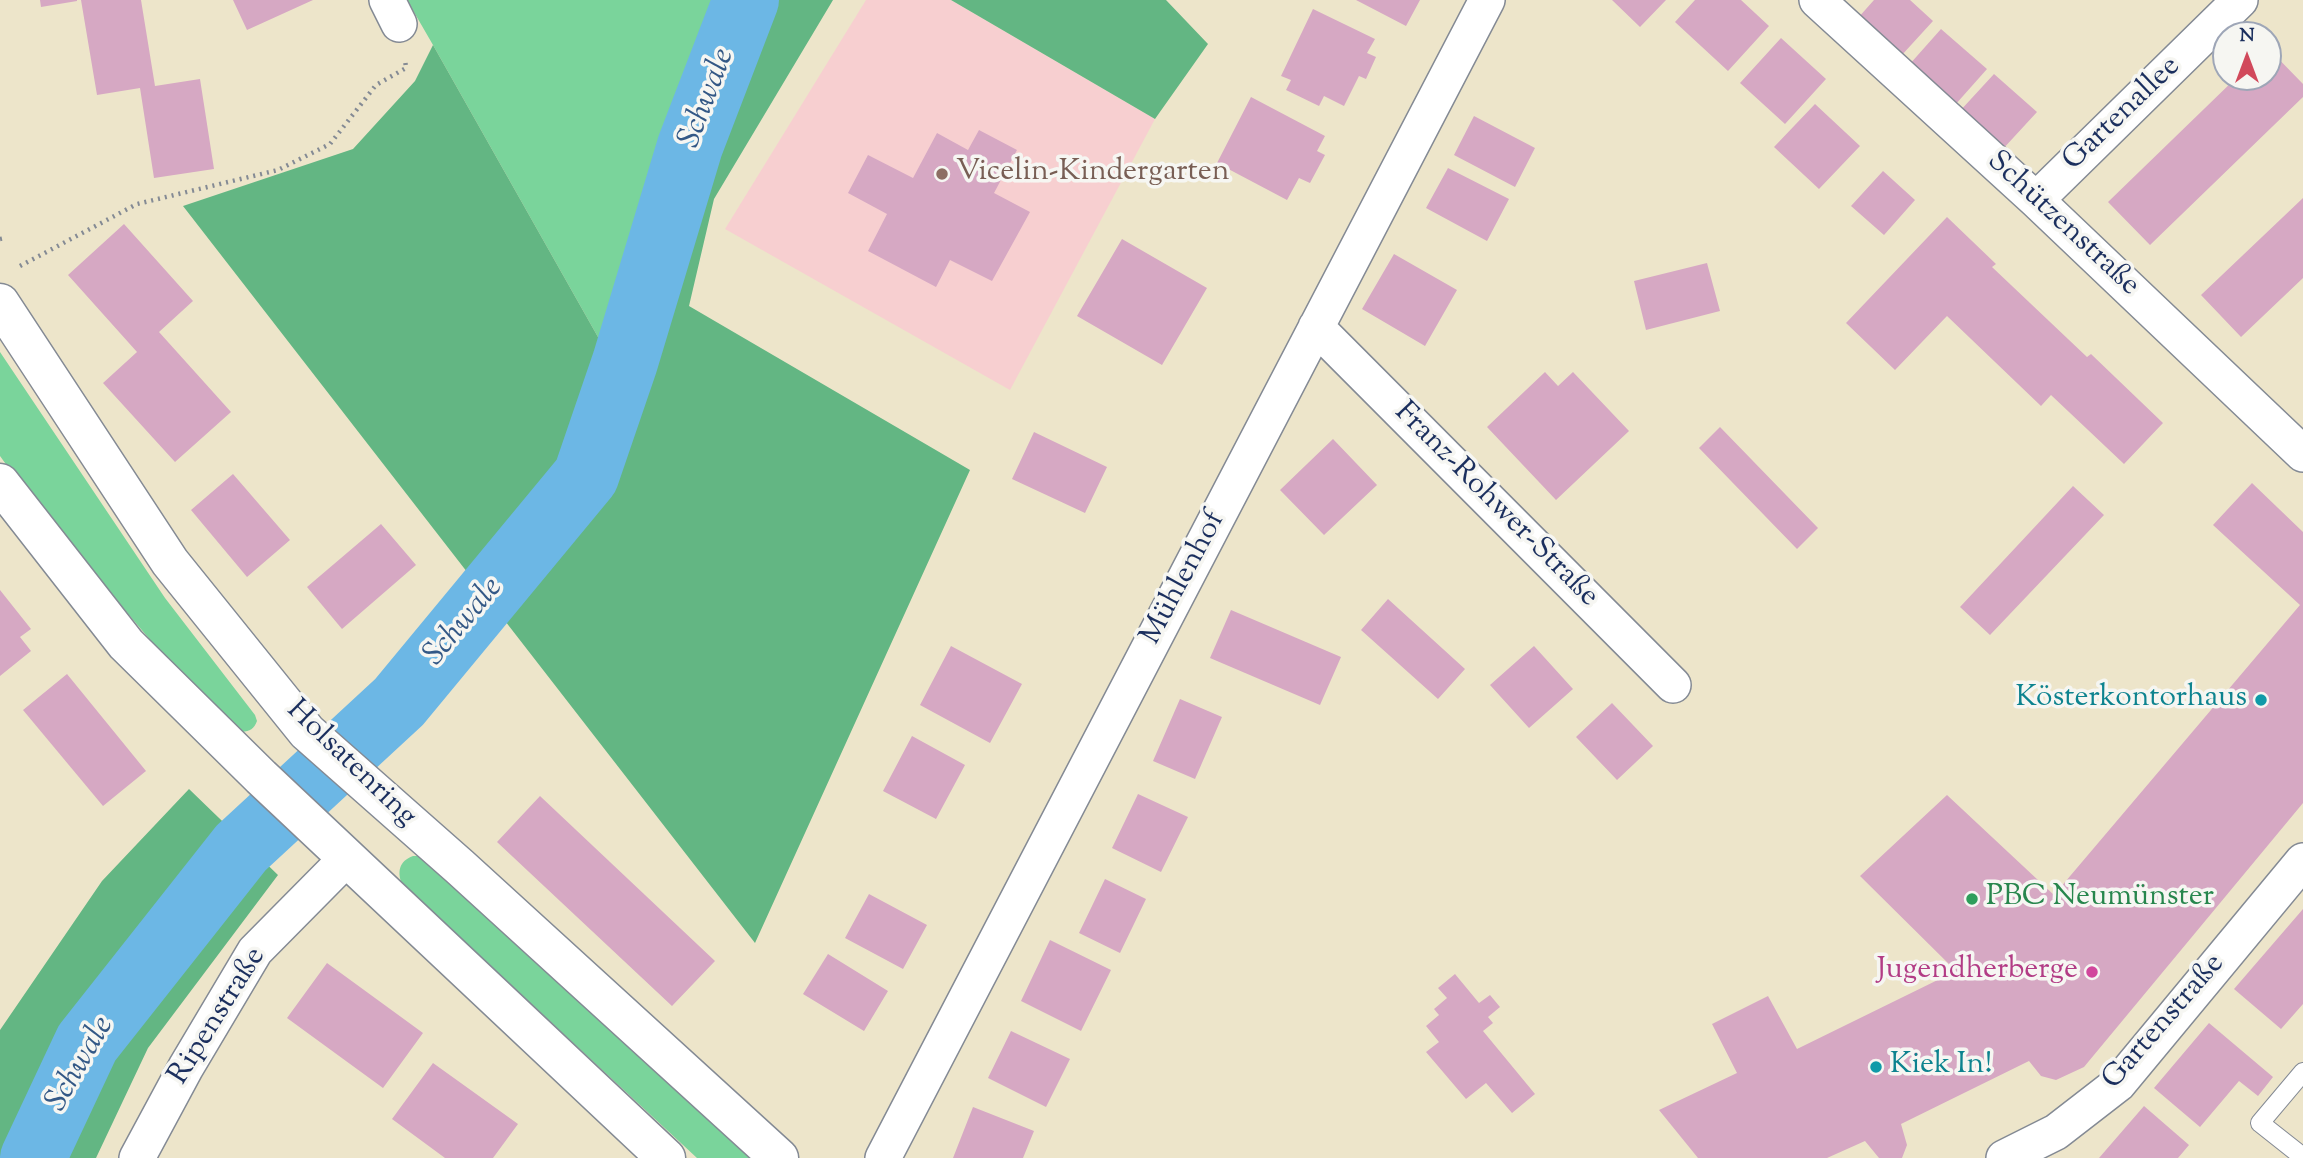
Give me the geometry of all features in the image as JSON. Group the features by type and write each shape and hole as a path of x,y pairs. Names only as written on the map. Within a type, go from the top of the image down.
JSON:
{"main road":[{"name":"Holsatenring","path":"0,303 170,562 307,732 480,885 779,1158"},
{"path":"0,483 126,644 261,777 666,1158"}],"street":[{"name":"Mühlenhof","path":"883,1158 1487,0"},
{"name":"Schützenstraße","path":"1817,0 2036,200 2303,454"},
{"name":"Gartenallee","path":"2036,200 2240,0"},
{"name":"Franz-Rohwer-Straße","path":"1316,327 1673,685"},
{"name":"Ripenstraße","path":"137,1158 186,1066 255,951 334,845"},
{"name":"Gartenstraße","path":"2004,1158 2056,1132 2118,1084 2303,861"}],"lane":[{"path":"2303,1072 2260,1123 2303,1157"}],"path":[{"path":"20,266 138,204 278,170 330,144 376,85 406,68 393,12"}],"shaded area":[{"name":"Vicelin-Kindergarten","path":"866,0 951,0 1155,119 1010,390 725,229"}],"green space":[{"path":"407,0 747,0 620,376 433,45"},
{"path":"747,0 833,0 714,199 689,306 970,470 755,943 183,206 353,149 415,81 433,45 620,376"},
{"path":"951,0 1166,0 1208,44 1155,119"},
{"path":"0,352 165,598 255,715 257,721 251,729 242,732 174,668 34,503 0,456"},
{"path":"189,789 278,875 148,1048 96,1158 0,1158 0,1030 102,881"},
{"path":"413,856 422,856 759,1158 697,1158 402,884 400,867"}],"building":[{"path":"40,0 77,0 77,1 41,7"},
{"path":"81,0 141,0 155,86 200,79 214,169 154,178 140,88 97,95"},
{"path":"233,0 313,0 247,30"},
{"path":"1356,0 1420,0 1406,26"},
{"path":"1612,0 1666,0 1640,27"},
{"path":"1695,0 1741,0 1769,26 1728,71 1675,22"},
{"path":"1874,0 1910,0 1933,21 1901,56 1858,18"},
{"path":"1313,9 1375,39 1367,53 1376,57 1366,79 1359,76 1344,106 1324,96 1319,106 1286,90 1291,80 1281,76"},
{"path":"1941,29 1987,69 1955,105 1909,65"},
{"path":"1781,38 1826,79 1785,124 1740,83"},
{"path":"2282,62 2303,84 2303,97 2150,245 2108,202 2223,91 2282,91"},
{"path":"1994,74 2037,112 2002,150 1959,112"},
{"path":"1251,97 1325,136 1317,151 1325,155 1310,183 1299,178 1287,200 1217,163"},
{"path":"1815,104 1860,146 1819,189 1774,147"},
{"path":"1474,116 1535,148 1515,187 1454,155"},
{"path":"979,130 1017,150 994,193 1030,212 992,281 950,260 936,287 868,251 887,214 848,193 868,155 913,178 937,133 968,150"},
{"path":"1448,168 1509,199 1487,241 1426,208"},
{"path":"1883,171 1915,200 1884,235 1851,206"},
{"path":"2303,198 2303,278 2241,337 2201,295"},
{"path":"1947,217 1996,264 1992,267 2087,357 2091,354 2163,423 2124,464 2051,395 2041,406 1947,316 1895,370 1846,323"},
{"path":"124,224 193,301 159,332 231,412 175,462 103,383 137,352 68,275"},
{"path":"1122,239 1207,288 1162,365 1077,316"},
{"path":"1394,254 1457,290 1425,346 1362,309"},
{"path":"1707,263 1720,311 1646,330 1634,281"},
{"path":"1545,372 1558,386 1573,372 1629,431 1556,500 1487,427"},
{"path":"1720,427 1818,528 1797,549 1699,448"},
{"path":"1034,432 1107,467 1085,513 1012,479"},
{"path":"1333,439 1377,485 1324,535 1280,490"},
{"path":"233,474 290,540 247,577 191,510"},
{"name":"Kösterkontorhaus","path":"2252,483 2303,532 2303,803 2084,1067 2056,1080 2041,1076 2029,1061 1901,1124 1907,1145 1902,1158 1879,1158 1865,1141 1827,1158 1698,1158 1659,1110 1737,1073 1712,1024 1768,996 1797,1049 1956,971 1860,876 1947,795 2054,895 2300,605 2213,525"},
{"path":"2073,486 2104,515 1990,635 1960,607"},
{"path":"381,524 416,565 342,629 307,587"},
{"path":"0,590 31,629 20,637 31,651 0,676"},
{"path":"1388,599 1465,669 1438,699 1361,630"},
{"path":"1231,610 1341,657 1320,705 1210,658"},
{"path":"951,646 1022,684 990,743 920,705"},
{"path":"1534,646 1573,689 1529,728 1490,685"},
{"path":"67,674 146,771 103,806 23,710"},
{"path":"1180,699 1222,717 1195,779 1153,761"},
{"path":"1612,703 1653,746 1617,780 1576,737"},
{"path":"912,736 965,765 936,819 883,791"},
{"path":"1138,794 1188,817 1161,872 1112,848"},
{"path":"540,796 715,961 672,1006 497,842"},
{"path":"1105,879 1146,899 1120,953 1079,933"},
{"path":"869,894 927,925 903,969 845,938"},
{"path":"2303,909 2303,1004 2281,1029 2234,989"},
{"path":"1050,940 1111,970 1081,1031 1021,1001"},
{"path":"828,954 888,991 864,1031 803,994"},
{"path":"327,963 423,1033 383,1088 287,1018"},
{"path":"1455,974 1479,1003 1490,995 1500,1007 1488,1017 1493,1023 1483,1031 1535,1094 1512,1113 1486,1083 1466,1099 1426,1052 1439,1042 1426,1026 1439,1015 1434,1009 1447,998 1438,988"},
{"path":"2209,1023 2273,1077 2258,1096 2239,1081 2200,1127 2154,1088"},
{"path":"1011,1031 1070,1059 1046,1107 988,1078"},
{"path":"433,1063 518,1124 493,1158 445,1158 392,1119"},
{"path":"2144,1106 2189,1145 2178,1158 2099,1158"},
{"path":"973,1107 1034,1131 1023,1158 953,1158"}],"waterway":[{"name":"Schwale","path":"33,1158 87,1043 241,848 399,702 586,476 625,362 690,146 746,0"}],"place":[{"name":"Vicelin-Kindergarten","path":"942,174"},
{"name":"Kösterkontorhaus","path":"2261,700"},
{"name":"PBC Neumünster","path":"1972,899"},
{"name":"Jugendherberge","path":"2092,972"},
{"name":"Kiek In!","path":"1876,1067"}]}
